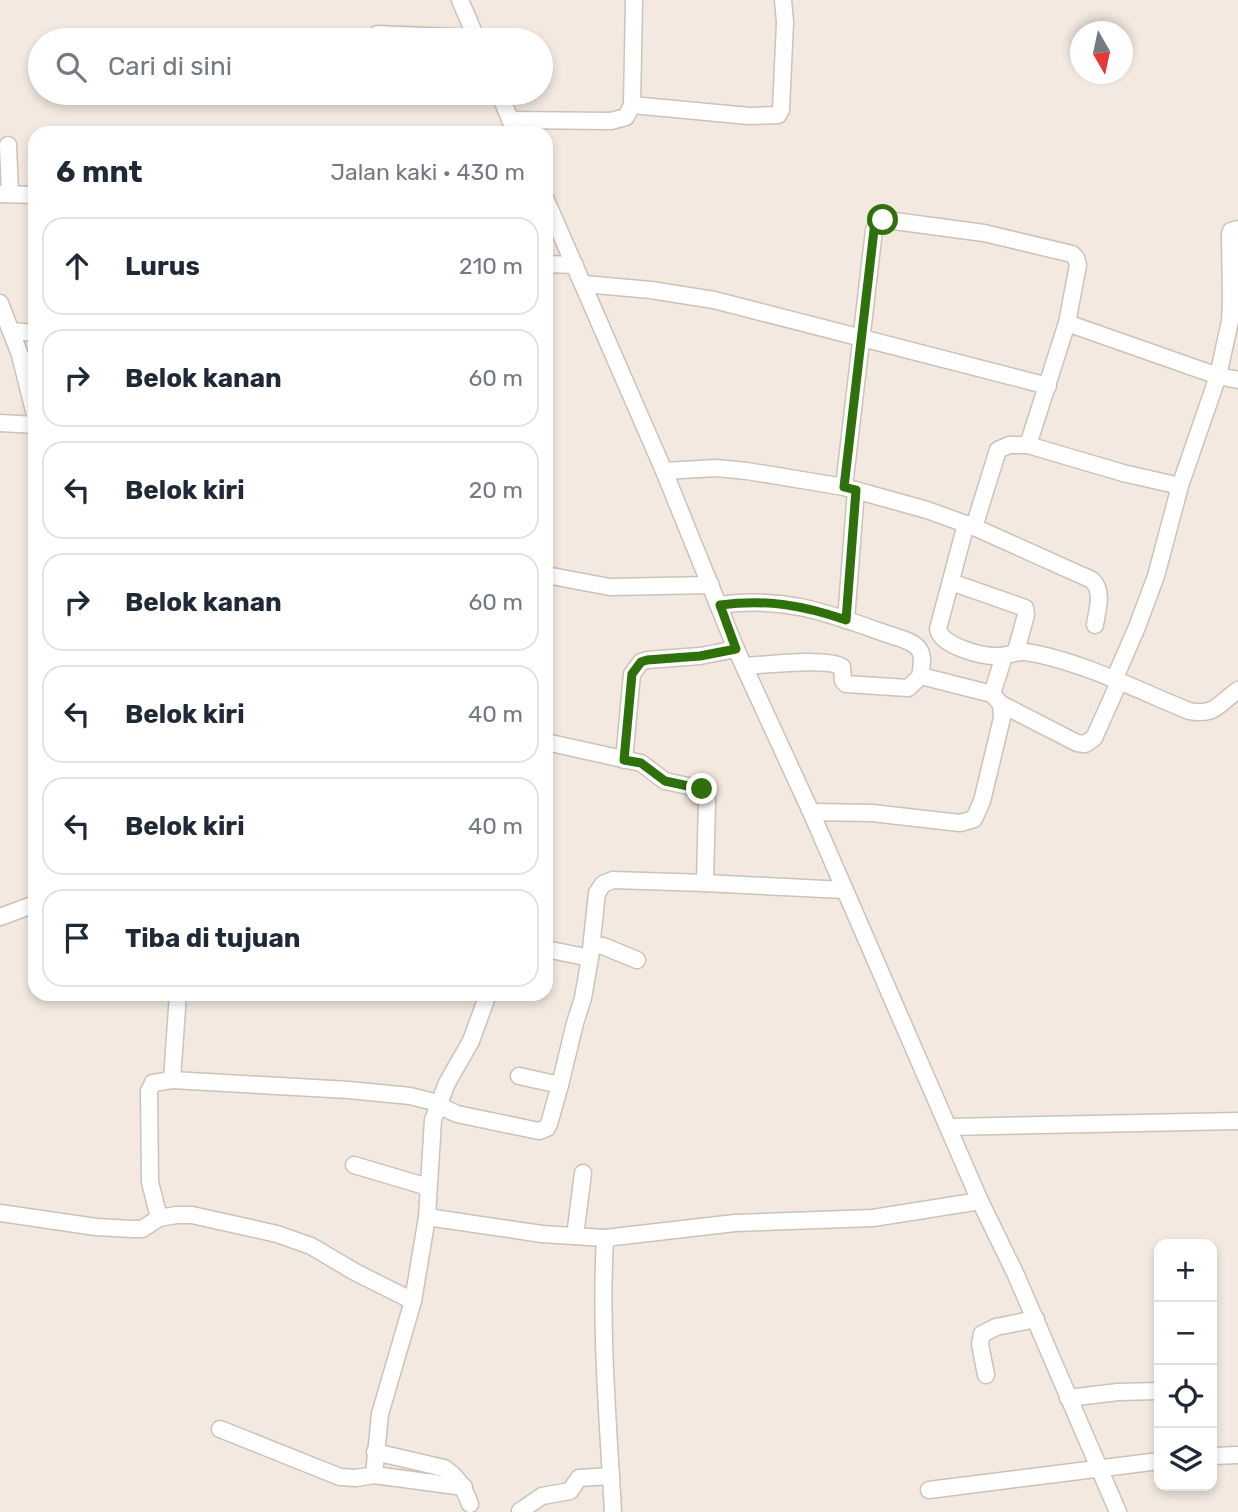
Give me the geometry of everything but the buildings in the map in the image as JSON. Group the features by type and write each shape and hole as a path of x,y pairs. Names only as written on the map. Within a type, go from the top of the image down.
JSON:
{"street":[{"path":"460,0 471,28"},
{"path":"504,105 513,126 611,121 625,117 632,105 634,0"},
{"path":"632,105 749,116 778,115 781,110 784,66 783,0"},
{"path":"8,145 5,193 28,195"},
{"path":"553,216 664,471 736,649 782,754 811,812 1118,1512"},
{"path":"846,620 850,489 861,337 874,230 879,222 887,220 984,233 1072,254 1076,258 1078,265 1067,323 1028,445"},
{"path":"920,677 935,678 996,699 1077,743 1086,744 1094,738 1156,576 1180,486 1218,376 1230,321 1230,234 1238,229"},
{"path":"553,264 575,265"},
{"path":"584,284 650,290 714,300 1048,386"},
{"path":"0,303 12,331 28,383"},
{"path":"1067,323 1218,376 1238,380"},
{"path":"12,331 28,332"},
{"path":"0,424 28,425"},
{"path":"1180,486 1123,473 1028,445 1009,445 998,450 970,525 938,629 946,641 975,653 1050,658 1189,711 1205,713 1219,706 1238,690"},
{"path":"664,471 716,468 850,489 970,525 1092,580 1099,592 1095,625"},
{"path":"553,576 610,587 711,584"},
{"path":"811,812 883,814 960,823 974,820 982,801 1002,718 996,699 1026,615 1024,608 951,582"},
{"path":"720,605 760,601 808,607 918,647 922,662 920,677 908,688 846,684 843,681 842,667 838,664 812,662 745,666"},
{"path":"624,760 632,674 636,667 647,660 700,656 736,649"},
{"path":"553,744 641,763 665,781 699,788 704,792 707,800 705,883"},
{"path":"159,1218 150,1182 149,1091 153,1083 172,1080 349,1090 420,1098 457,1114 543,1131 549,1124 583,998 597,893 607,882 705,883 844,890"},
{"path":"0,917 28,907"},
{"path":"553,949 591,952 603,946 637,960"},
{"path":"172,1080 178,1001"},
{"path":"374,1475 380,1414 413,1301 427,1217 433,1120 447,1083 471,1041 485,1001"},
{"path":"519,1076 560,1085"},
{"path":"948,1127 1238,1121"},
{"path":"354,1165 428,1188"},
{"path":"575,1236 583,1173"},
{"path":"427,1217 542,1234 605,1238 735,1223 873,1218 980,1200"},
{"path":"0,1213 96,1227 133,1229 142,1229 159,1218 192,1215 277,1234 311,1246 413,1301"},
{"path":"605,1238 602,1289 613,1512"},
{"path":"986,1375 980,1344 982,1334 996,1327 1035,1319"},
{"path":"1068,1398 1154,1391"},
{"path":"220,1429 340,1477 360,1478 374,1475 464,1487"},
{"path":"375,1452 444,1468 464,1487 470,1504"},
{"path":"1217,1456 1238,1455"},
{"path":"929,1490 1154,1462"},
{"path":"520,1511 545,1495 570,1491 579,1478 611,1476"}],"route":[{"path":"702,789 665,781 641,763 624,760 632,674 641,662 647,660 700,656 736,649 720,605 760,601 786,604 808,607 846,620 856,490 844,487 874,230 883,220"}]}
